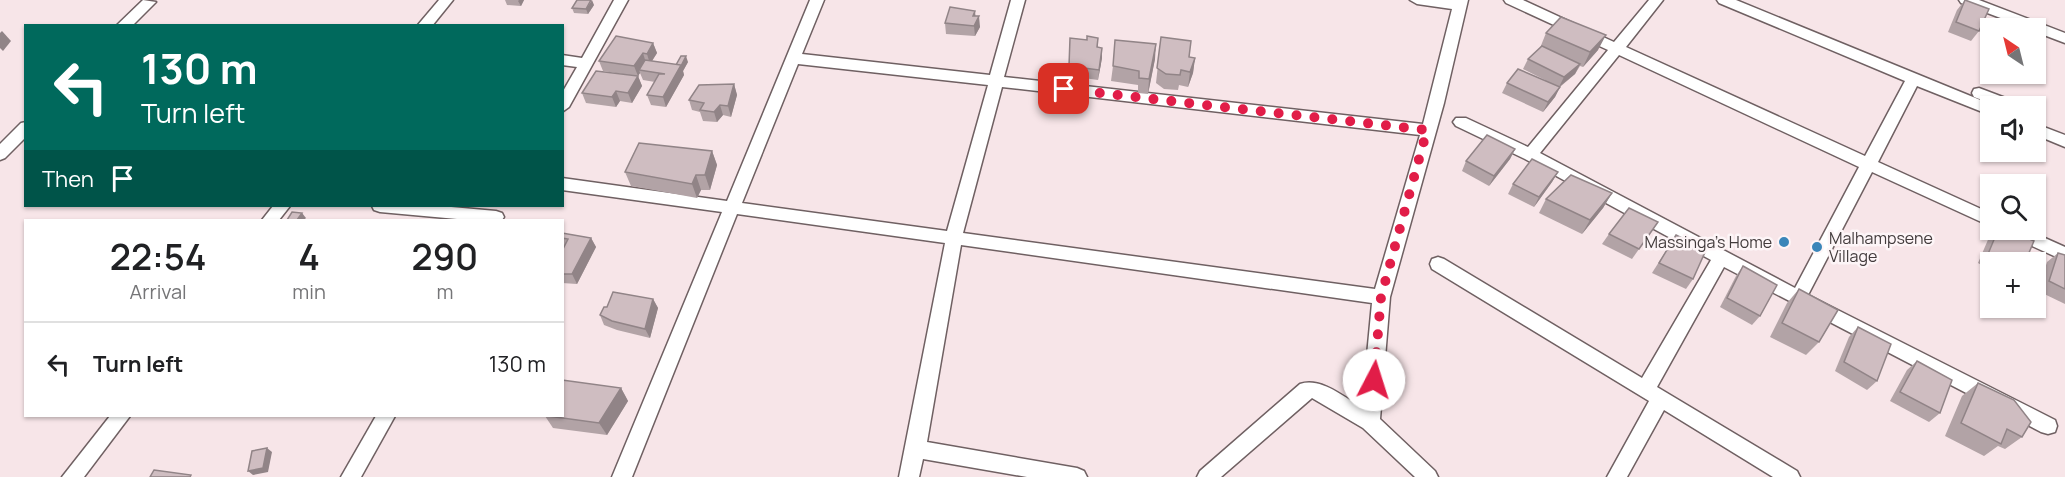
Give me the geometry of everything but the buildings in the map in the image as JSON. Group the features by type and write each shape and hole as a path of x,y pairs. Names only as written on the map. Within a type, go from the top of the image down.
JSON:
{"street":[{"path":"426,24 446,0"},
{"path":"564,103 621,0"},
{"path":"622,477 817,0"},
{"path":"909,477 954,237 1018,0"},
{"path":"1370,422 1381,297 1427,130 1437,103 1460,2 1417,0"},
{"path":"1511,0 1980,215"},
{"path":"1530,155 1656,0"},
{"path":"1724,0 1980,106"},
{"path":"1750,0 1986,96"},
{"path":"1966,0 2065,38"},
{"path":"125,24 149,2"},
{"path":"792,58 1427,130"},
{"path":"564,60 587,63"},
{"path":"1799,296 1914,78"},
{"path":"2046,121 2065,129"},
{"path":"1461,122 1530,155 1721,258 1799,296 2048,426"},
{"path":"0,154 24,129"},
{"path":"2046,133 2065,141"},
{"path":"564,184 1381,297"},
{"path":"271,219 281,207"},
{"path":"395,207 498,214"},
{"path":"2034,240 2065,254"},
{"path":"1617,477 1652,394 1721,258"},
{"path":"1438,264 1790,477"},
{"path":"1207,477 1306,390 1316,390 1370,422 1428,477"},
{"path":"72,477 120,417"},
{"path":"351,477 385,417"},
{"path":"916,449 1077,477"}],"place":[{"name":"Massinga's Home","path":"1784,242"},
{"name":"Malhampsene Village","path":"1817,247"}],"route":[{"path":"1064,89 1427,130 1381,297 1374,380"}]}
